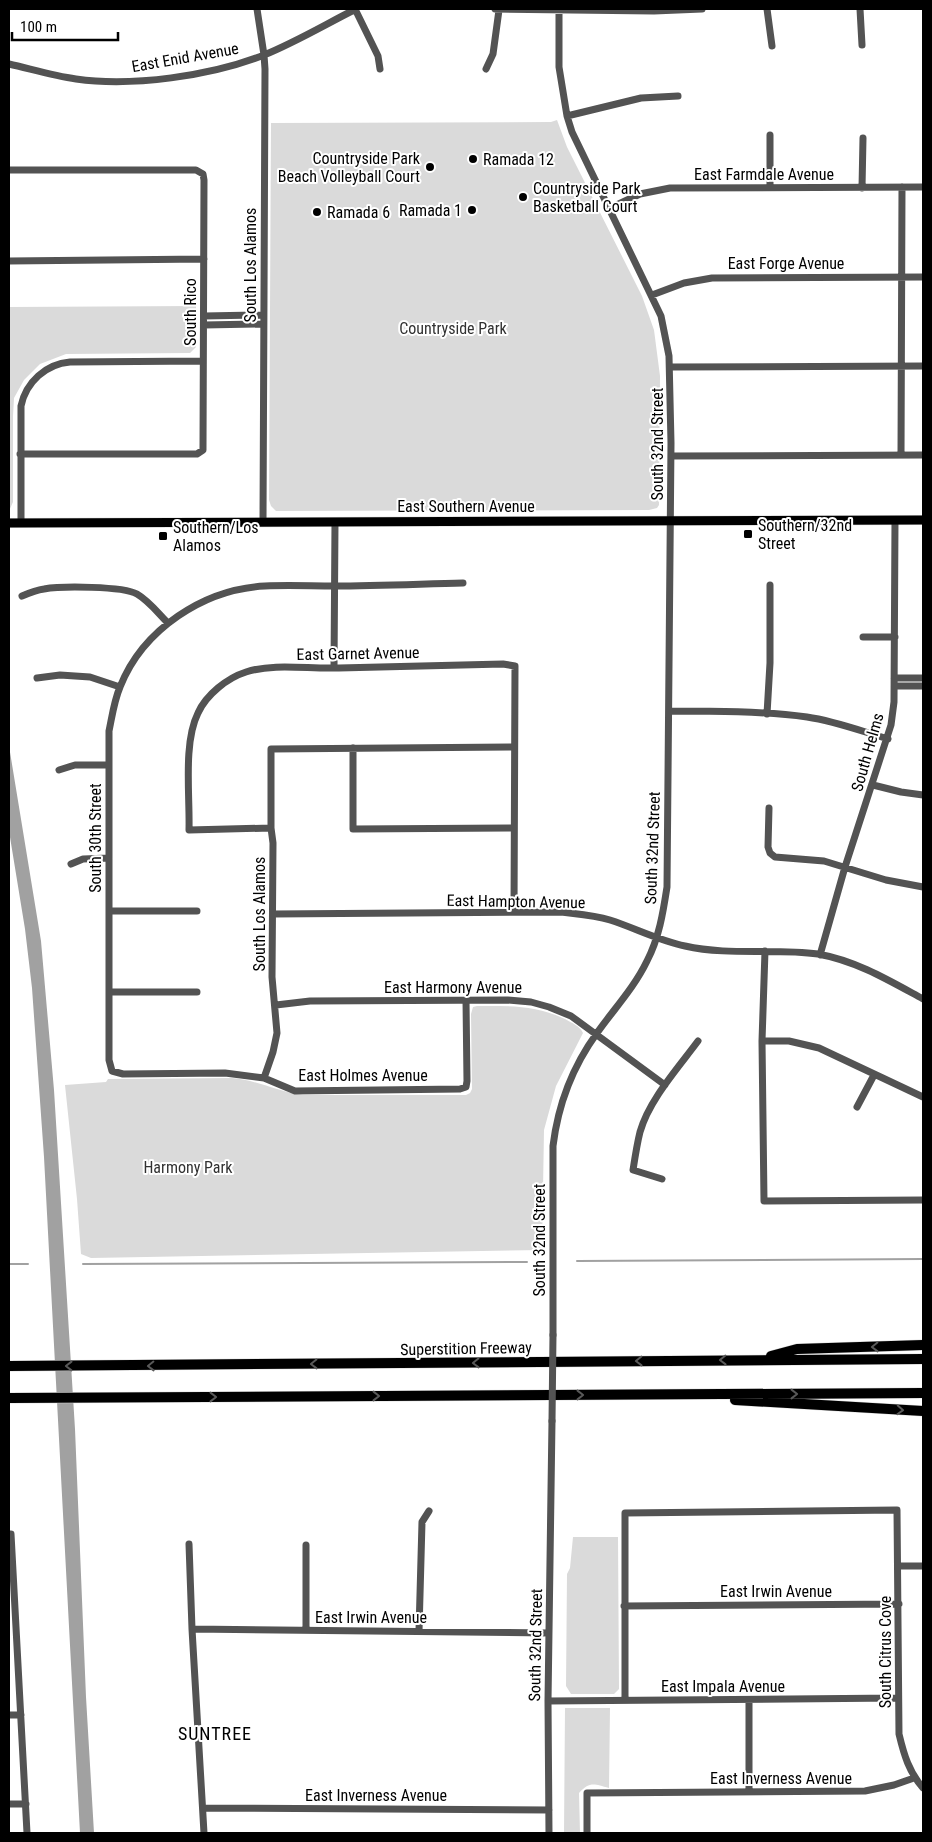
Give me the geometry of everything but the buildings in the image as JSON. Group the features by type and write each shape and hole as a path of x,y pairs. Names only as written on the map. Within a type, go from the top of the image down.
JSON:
{"highway":[{"path":"758,1360 798,1349 923,1345"},
{"name":"Superstition Freeway","path":"9,1366 923,1359"},
{"path":"9,1398 923,1393"},
{"path":"640,1395 923,1411"}],"main road":[{"name":"East Southern Avenue","path":"9,523 923,520"}],"street":[{"name":"South Los Alamos","path":"257,9 264,55 263,522"},
{"name":"East Enid Avenue","path":"9,64 76,79 133,82 228,67 264,55 356,9"},
{"path":"356,9 378,56 380,69"},
{"path":"486,70 493,54 497,9 654,11 702,9"},
{"path":"767,9 772,46"},
{"path":"860,9 862,45"},
{"name":"South 32nd Street","path":"549,1833 548,1701 553,1335 553,1146 556,1124 570,1081 596,1034 639,976 657,937 667,887 671,456 670,367 661,316 572,132 567,116 559,67 559,10"},
{"path":"567,116 641,98 678,96"},
{"path":"770,135 770,187"},
{"path":"862,138 862,188"},
{"name":"South Rico","path":"9,170 196,170 203,174 203,450 197,454 20,454"},
{"path":"901,455 902,187"},
{"name":"East Farmdale Avenue","path":"608,209 632,197 654,190 670,188 923,187"},
{"path":"9,261 204,260"},
{"name":"East Forge Avenue","path":"652,295 684,283 712,278 923,277"},
{"path":"204,316 263,315"},
{"path":"204,325 263,324"},
{"path":"21,523 20,411 22,399 27,389 39,376 52,366 70,362 203,361"},
{"path":"670,367 923,366"},
{"path":"671,456 923,455"},
{"name":"South Helms","path":"820,955 845,867 888,739 894,709 895,520"},
{"path":"334,668 335,522"},
{"name":"South 30th Street","path":"112,1071 109,1060 109,731 120,687 135,659 168,623 205,600 239,590 264,586 463,583"},
{"path":"136,593 139,585"},
{"path":"767,714 770,585"},
{"path":"22,596 44,588 111,588 136,593 150,604 168,623"},
{"path":"863,637 895,637"},
{"name":"East Garnet Avenue","path":"271,828 189,830 189,762 192,731 198,712 210,696 224,683 244,672 265,668 503,664 514,666 514,747"},
{"path":"36,678 60,675 90,677 120,687"},
{"path":"894,682 923,678"},
{"path":"894,682 923,686"},
{"path":"669,711 767,714 807,718 847,726 888,739"},
{"path":"514,828 353,829 353,748 514,747 514,828 514,912"},
{"name":"South Los Alamos","path":"264,1078 273,1052 276,1033 276,1005 272,977 273,914 270,749 353,748"},
{"path":"59,770 75,765 109,765"},
{"path":"873,785 923,795"},
{"path":"769,808 768,847 772,855 817,860 886,880 923,887"},
{"path":"70,864 83,859 110,858"},
{"path":"109,911 197,911"},
{"name":"East Hampton Avenue","path":"273,914 514,912 585,914 683,946 704,950 764,951 820,955 840,959 873,972 923,999"},
{"path":"764,951 762,1041 764,1201 923,1200"},
{"path":"109,992 197,992"},
{"name":"East Harmony Avenue","path":"276,1005 310,1001 466,1000 531,1002 571,1016 665,1085"},
{"name":"East Holmes Avenue","path":"112,1071 123,1074 226,1073 264,1078 295,1091 460,1089 466,1086 466,1000"},
{"path":"662,1179 633,1170 640,1131 665,1085 698,1041"},
{"path":"762,1041 789,1041 819,1048 923,1097"},
{"path":"857,1107 874,1075"},
{"name":"South Citrus Cove","path":"624,1606 625,1513 897,1510 899,1734 904,1756 914,1778 923,1788"},
{"path":"419,1631 422,1522 429,1511"},
{"path":"10,1534 12,1624 22,1715 27,1833"},
{"path":"189,1544 204,1833"},
{"path":"306,1545 306,1630"},
{"path":"898,1566 923,1566"},
{"name":"East Irwin Avenue","path":"624,1606 899,1604"},
{"path":"624,1606 625,1700"},
{"name":"East Irwin Avenue","path":"192,1629 549,1633"},
{"name":"East Impala Avenue","path":"548,1701 898,1698"},
{"path":"749,1700 749,1792"},
{"path":"9,1715 22,1715"},
{"name":"East Inverness Avenue","path":"587,1833 587,1793 865,1791 894,1785 914,1778"},
{"path":"9,1804 26,1804"},
{"name":"East Inverness Avenue","path":"203,1808 549,1810"}],"green space":[{"name":"Countryside Park","path":"557,120 567,147 642,296 654,330 660,376 659,505 657,508 649,510 276,511 271,506 269,500 271,123 551,122"},
{"path":"196,306 196,347 190,353 66,354 40,364 24,380 14,398 13,502 9,511 9,307"},
{"name":"Harmony Park","path":"511,1006 543,1011 573,1023 583,1033 556,1086 544,1130 542,1250 91,1258 81,1254 65,1085 106,1082 108,1079 232,1078 303,1095 466,1095 472,1089 471,1014 473,1007"},
{"path":"573,1537 618,1537 619,1689 614,1694 571,1694 566,1686 567,1574 570,1568"},
{"path":"565,1708 610,1708 609,1788 592,1784 579,1793 580,1833 564,1833"}],"shaded area":[{"path":"9,746 41,941 54,1090 75,1429 86,1697 94,1833 80,1833 44,1157 32,988 25,929 9,831"}],"waterway":[{"path":"577,1261 923,1259"},
{"path":"83,1264 527,1262"},
{"path":"9,1264 28,1264"}],"place":[{"name":"Ramada 12","path":"473,159"},
{"name":"Countryside Park Beach Volleyball Court","path":"430,167"},
{"name":"Countryside Park Basketball Court","path":"523,197"},
{"name":"Ramada 1","path":"472,210"},
{"name":"Ramada 6","path":"317,212"},
{"name":"Southern/32nd Street","path":"748,534"},
{"name":"Southern/Los Alamos","path":"163,536"}],"district":[{"name":"SUNTREE","path":"215,1734"}]}
